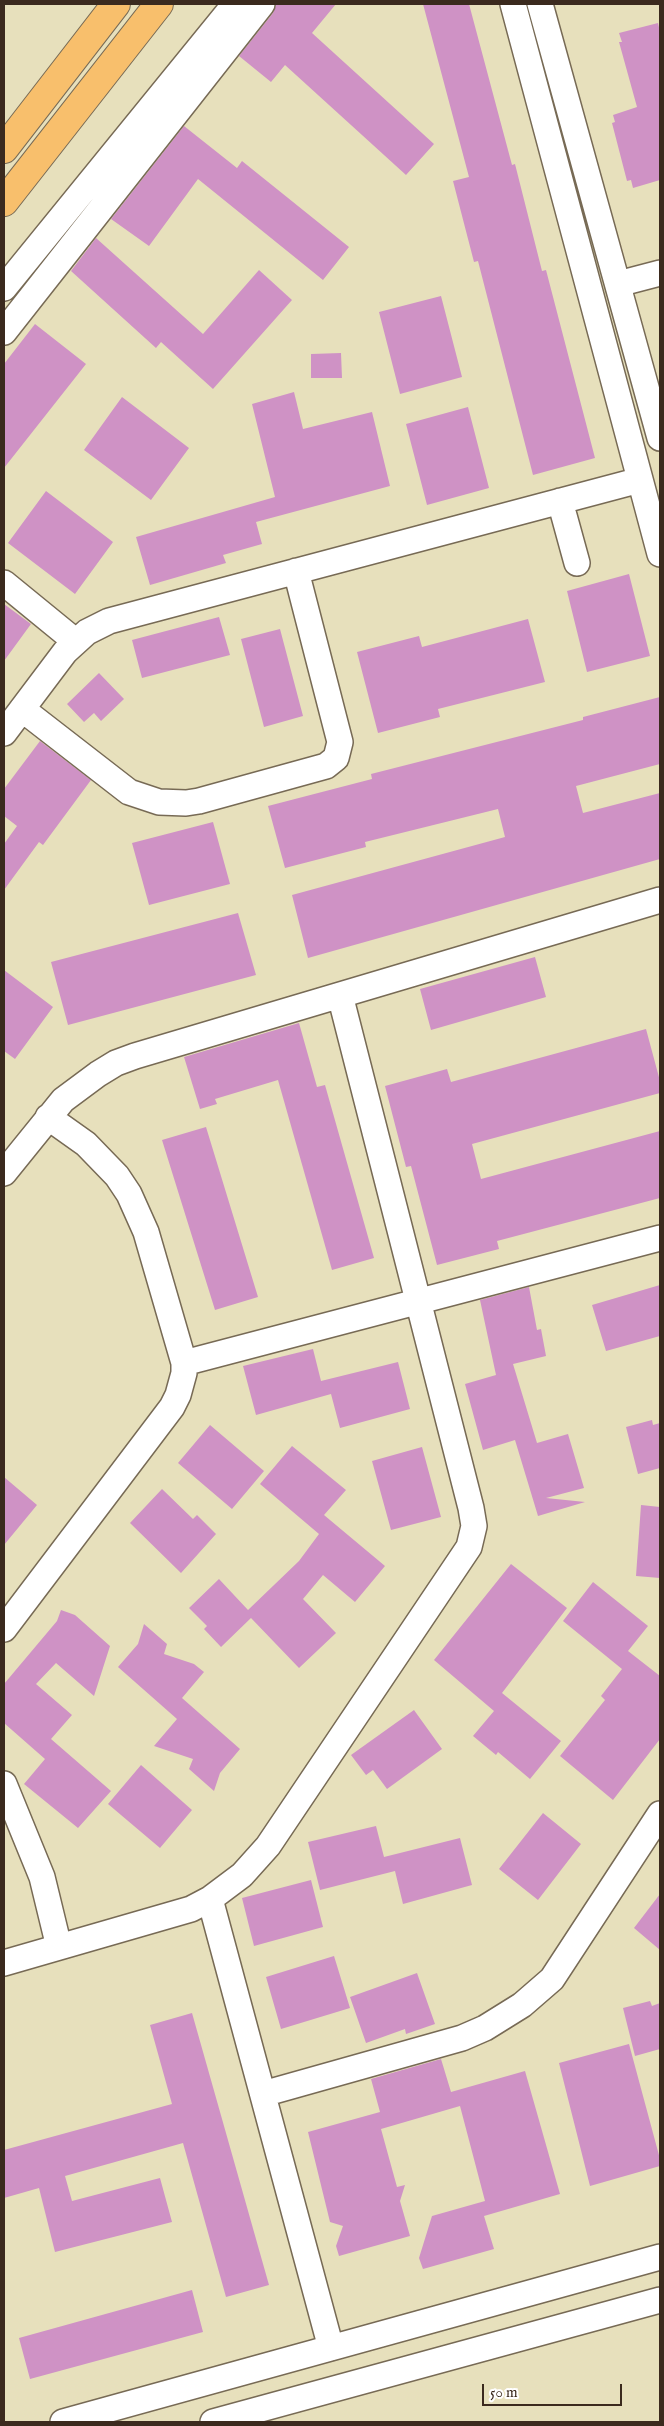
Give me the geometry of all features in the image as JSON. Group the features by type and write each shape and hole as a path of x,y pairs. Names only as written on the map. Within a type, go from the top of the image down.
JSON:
{"main road":[{"path":"4,149 116,4"},
{"path":"4,202 158,4"}],"street":[{"path":"4,288 235,4"},
{"path":"4,332 262,4"},
{"path":"514,4 660,554"},
{"path":"540,4 660,438"},
{"path":"618,284 660,273"},
{"path":"4,733 76,641 87,632 109,621 640,480"},
{"path":"560,501 577,563"},
{"path":"22,709 130,792 159,802 186,803 199,801 326,766 336,758 340,742 296,571"},
{"path":"4,582 76,641"},
{"path":"4,1173 48,1117 80,1086 116,1064 135,1056 660,900"},
{"path":"4,1963 191,1909 210,1899 242,1875 268,1846 470,1547 473,1536 473,1517 340,995"},
{"path":"4,1629 172,1407 182,1384 184,1363 146,1232 129,1194 117,1176 86,1144 48,1117"},
{"path":"184,1363 660,1238"},
{"path":"4,1784 42,1877 59,1947"},
{"path":"263,2094 462,2038 485,2028 522,2005 552,1978 660,1814"},
{"path":"210,1899 331,2348"},
{"path":"63,2422 660,2257"},
{"path":"213,2422 660,2300"}],"building":[{"path":"276,4 336,4 312,33 434,144 406,175 285,65 271,82 239,56 273,13"},
{"path":"423,4 469,4 512,165 515,164 542,271 546,270 595,458 533,475 478,261 474,262 453,181 469,177"},
{"path":"658,23 660,32 660,180 633,188 631,180 627,181 612,123 615,122 613,115 637,107 619,42 622,42 619,33"},
{"path":"184,126 237,168 242,161 349,247 323,280 198,179 149,246 111,219"},
{"path":"96,238 203,334 259,270 292,300 213,389 161,342 156,348 71,271"},
{"path":"441,296 462,377 400,394 379,312"},
{"path":"35,324 86,364 4,468 4,364"},
{"path":"341,353 342,378 311,378 311,354"},
{"path":"294,392 303,429 372,412 390,486 256,522 262,544 223,555 226,563 150,585 136,537 275,497 252,404"},
{"path":"122,397 189,448 151,500 84,450"},
{"path":"468,407 489,488 427,505 406,424"},
{"path":"46,491 113,542 75,594 8,543"},
{"path":"629,574 650,656 587,672 567,591"},
{"path":"4,604 31,624 4,661"},
{"path":"219,617 230,655 142,678 132,640"},
{"path":"528,619 545,682 438,709 440,717 378,733 357,652 419,636 422,647"},
{"path":"280,629 303,716 264,727 241,639"},
{"path":"99,673 124,699 101,721 94,713 84,722 67,704"},
{"path":"660,697 660,764 576,786 583,813 660,793 660,859 308,958 292,895 505,837 498,809 365,842 366,847 285,868 268,806 372,779 371,774 583,720 583,717"},
{"path":"40,741 91,780 43,845 39,842 4,890 4,844 17,826 4,816 4,789"},
{"path":"213,822 230,884 149,905 132,843"},
{"path":"238,913 256,975 68,1025 51,962"},
{"path":"535,957 546,997 431,1030 420,989"},
{"path":"4,970 53,1007 15,1059 4,1051"},
{"path":"299,1023 317,1087 325,1085 374,1258 332,1270 278,1080 215,1099 217,1104 200,1109 184,1057"},
{"path":"646,1029 660,1081 660,1093 472,1144 481,1179 660,1131 660,1198 497,1241 499,1249 437,1265 411,1166 406,1167 385,1086 447,1069 451,1082"},
{"path":"206,1127 258,1297 215,1310 162,1140"},
{"path":"660,1285 660,1336 606,1351 592,1305"},
{"path":"529,1287 537,1330 541,1329 546,1356 513,1364 537,1443 568,1434 584,1488 546,1498 585,1502 538,1516 515,1440 483,1450 465,1384 496,1375 480,1300"},
{"path":"313,1349 321,1381 398,1362 410,1409 340,1428 331,1394 256,1415 243,1366"},
{"path":"652,1420 653,1425 660,1423 660,1468 638,1474 626,1427"},
{"path":"210,1425 264,1471 232,1509 178,1463"},
{"path":"292,1446 346,1490 324,1515 385,1566 355,1602 323,1575 303,1599 336,1633 299,1668 251,1618 221,1647 204,1629 207,1626 189,1608 219,1579 248,1610 299,1561 319,1534 260,1484"},
{"path":"422,1447 441,1517 391,1530 372,1461"},
{"path":"4,1477 37,1505 4,1545"},
{"path":"162,1489 193,1519 197,1515 216,1534 181,1573 130,1523"},
{"path":"641,1505 660,1507 660,1578 636,1576"},
{"path":"511,1564 567,1608 502,1693 561,1741 530,1779 498,1752 496,1755 473,1736 494,1711 434,1660"},
{"path":"593,1582 648,1626 628,1651 660,1676 660,1739 613,1800 560,1756 605,1700 601,1696 622,1669 563,1621"},
{"path":"61,1610 75,1615 110,1646 94,1696 56,1663 36,1684 72,1715 51,1739 111,1791 78,1828 24,1784 45,1759 4,1723 4,1684 57,1621"},
{"path":"144,1624 167,1644 164,1654 194,1664 204,1672 182,1698 240,1749 220,1773 214,1791 189,1769 193,1759 154,1746 177,1719 118,1667 138,1644"},
{"path":"414,1710 442,1749 387,1789 373,1770 366,1775 351,1755"},
{"path":"141,1765 192,1810 160,1848 108,1804"},
{"path":"543,1813 581,1844 538,1900 499,1869"},
{"path":"376,1826 384,1857 460,1838 472,1885 403,1904 395,1871 320,1890 308,1842"},
{"path":"311,1880 323,1927 254,1946 242,1898"},
{"path":"660,1894 660,1950 634,1928"},
{"path":"334,1956 350,2008 281,2029 266,1977"},
{"path":"417,1973 435,2024 406,2034 405,2029 366,2043 350,1997"},
{"path":"650,2001 652,2006 660,2003 660,2049 635,2056 623,2008"},
{"path":"192,2013 269,2285 226,2297 183,2143 65,2176 72,2201 160,2178 172,2222 55,2252 39,2188 4,2198 4,2150 172,2104 150,2025"},
{"path":"629,2044 660,2159 660,2166 590,2186 559,2063"},
{"path":"441,2059 451,2092 525,2071 560,2194 484,2216 494,2249 423,2269 419,2258 432,2216 485,2201 460,2106 381,2129 397,2187 405,2185 400,2201 410,2236 339,2256 336,2246 343,2226 330,2222 308,2132 380,2112 371,2079"},
{"path":"192,2290 203,2332 30,2379 19,2338"}]}
